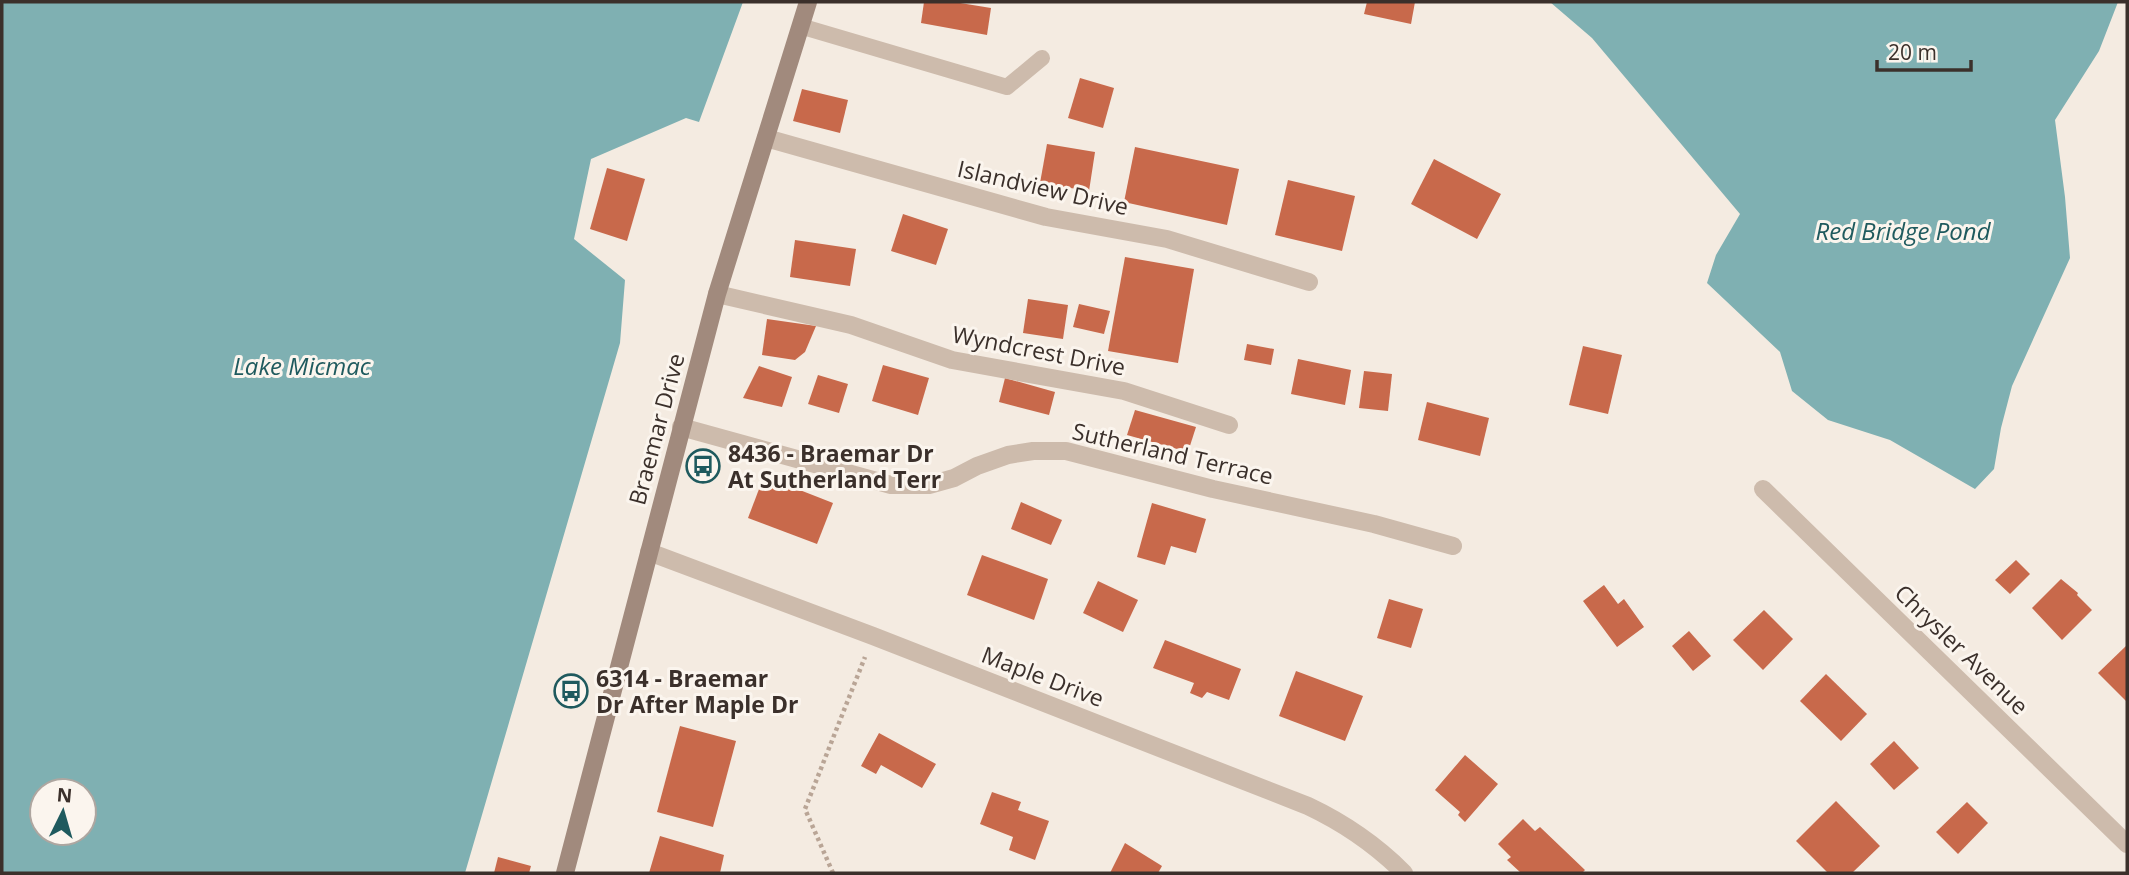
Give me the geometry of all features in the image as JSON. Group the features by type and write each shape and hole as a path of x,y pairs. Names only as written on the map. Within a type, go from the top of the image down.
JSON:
{"main road":[{"name":"Braemar Drive","path":"565,873 718,293 808,2"}],"street":[{"name":"Islandview Drive","path":"766,138 1046,218 1167,239 1309,282"},
{"name":"Wyndcrest Drive","path":"718,293 851,325 952,360 1124,391 1228,425"},
{"name":"Sutherland Terrace","path":"681,427 891,485 929,485 954,478 1008,455 1033,451 1066,451 1213,489 1374,524 1453,546"},
{"name":"Chrysler Avenue","path":"1763,489 2127,844"},
{"name":"Maple Drive","path":"649,552 873,636 1308,806 1336,819 1386,855 1404,873"}],"lane":[{"path":"800,26 1007,87 1042,58"}],"path":[{"path":"833,873 805,809 873,636"}],"water":[{"name":"Lake Micmac","path":"2,2 743,2 699,122 686,118 591,159 574,239 625,280 620,343 465,873 2,873"},
{"name":"Red Bridge Pond","path":"1550,2 2118,2 2099,51 2055,120 2070,258 2012,386 1994,469 1975,489 1890,440 1828,420 1792,391 1780,352 1707,283 1716,255 1740,214 1592,38"}],"building":[{"path":"924,2 954,2 991,8 987,35 921,23"},
{"path":"1367,2 1415,2 1411,24 1364,14"},
{"path":"1080,78 1114,88 1103,128 1068,118"},
{"path":"802,89 848,100 840,133 793,121"},
{"path":"1047,144 1095,152 1089,191 1040,183"},
{"path":"1135,147 1239,169 1227,225 1124,202"},
{"path":"1434,159 1501,194 1477,239 1411,204"},
{"path":"607,168 645,179 627,241 590,229"},
{"path":"1288,180 1355,196 1342,251 1275,235"},
{"path":"903,214 948,229 936,265 891,251"},
{"path":"795,240 856,249 850,286 790,277"},
{"path":"1125,257 1194,269 1178,363 1108,351"},
{"path":"1028,299 1068,305 1063,339 1023,333"},
{"path":"1079,304 1110,311 1104,334 1073,327"},
{"path":"767,319 816,326 805,352 795,360 762,355"},
{"path":"1247,344 1274,349 1271,365 1244,360"},
{"path":"1583,346 1622,355 1608,414 1569,405"},
{"path":"1298,359 1351,370 1345,405 1291,394"},
{"path":"883,365 929,378 918,415 872,401"},
{"path":"759,366 792,377 782,407 743,398"},
{"path":"1364,371 1392,374 1388,411 1359,408"},
{"path":"818,375 848,384 839,413 808,404"},
{"path":"1005,378 1055,392 1049,415 999,402"},
{"path":"1427,402 1489,418 1480,456 1418,440"},
{"path":"1135,410 1196,427 1188,452 1127,435"},
{"path":"764,476 833,503 817,544 748,518"},
{"path":"1021,502 1062,520 1051,545 1011,529"},
{"path":"1152,503 1206,519 1196,553 1171,546 1165,565 1137,557"},
{"path":"982,555 1048,579 1034,620 967,595"},
{"path":"2016,560 2030,574 2010,594 1995,580"},
{"path":"2061,579 2078,593 2092,610 2062,640 2032,608"},
{"path":"1098,581 1138,600 1123,632 1083,613"},
{"path":"1604,585 1618,604 1624,599 1644,627 1617,647 1583,601"},
{"path":"1389,599 1423,609 1411,648 1377,638"},
{"path":"1764,610 1793,639 1763,670 1733,640"},
{"path":"1689,631 1711,656 1693,671 1672,646"},
{"path":"1165,640 1241,669 1229,700 1207,692 1202,698 1190,693 1194,683 1153,668"},
{"path":"2127,647 2127,702 2098,673"},
{"path":"1296,671 1363,696 1345,741 1279,716"},
{"path":"1826,674 1867,714 1841,741 1800,701"},
{"path":"680,726 736,741 713,827 657,812"},
{"path":"879,733 936,764 922,788 881,765 876,774 861,766"},
{"path":"1894,741 1919,768 1894,790 1870,764"},
{"path":"1465,755 1498,784 1465,822 1458,815 1460,812 1435,790"},
{"path":"992,792 1021,802 1018,810 1049,821 1035,860 1009,850 1013,837 980,824"},
{"path":"1836,801 1880,846 1852,873 1828,873 1796,841"},
{"path":"1967,802 1988,823 1958,854 1936,832"},
{"path":"1523,819 1535,831 1540,827 1585,870 1582,873 1521,873 1507,860 1511,857 1498,844"},
{"path":"660,836 724,855 720,873 649,873"},
{"path":"1125,843 1162,866 1158,873 1110,873"},
{"path":"498,857 531,866 529,873 494,873"}],"place":[{"name":"8436 - Braemar Dr At Sutherland Terr","path":"703,466"},
{"name":"6314 - Braemar Dr After Maple Dr","path":"571,691"}]}
